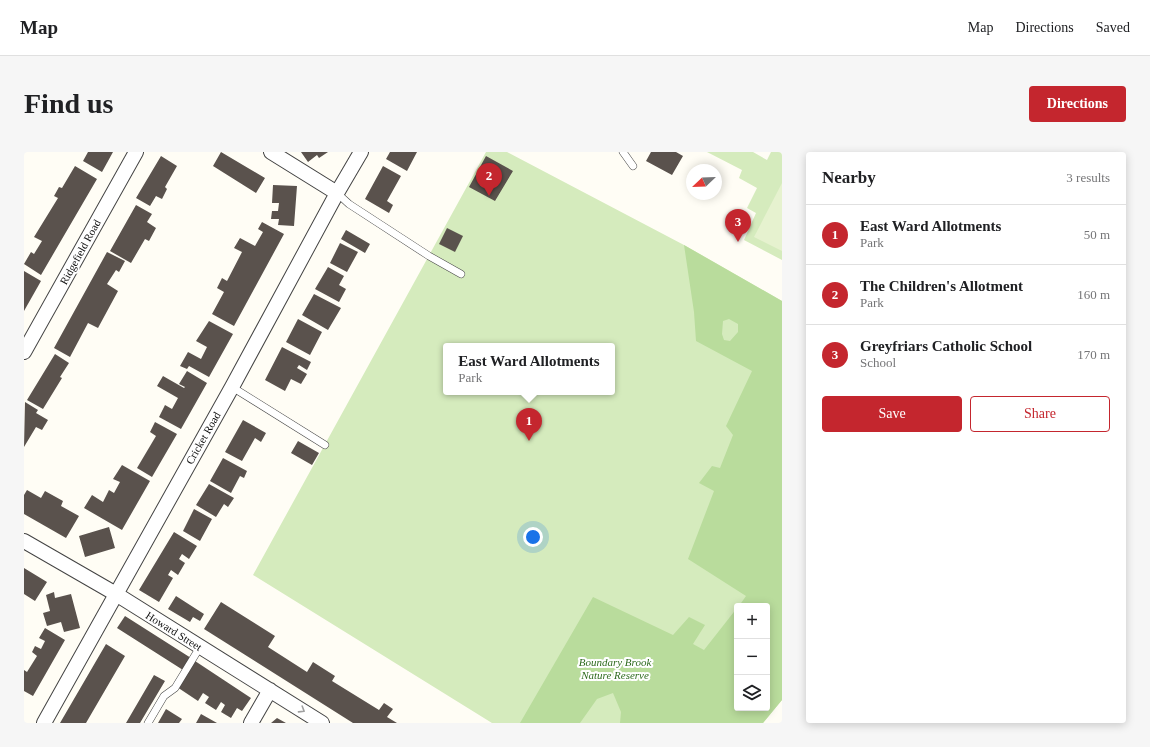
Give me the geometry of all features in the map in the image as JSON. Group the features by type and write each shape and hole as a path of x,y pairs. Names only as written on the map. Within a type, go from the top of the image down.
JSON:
{"street":[{"name":"Ridgefield Road","path":"24,352 136,152"},
{"path":"271,152 337,193"},
{"name":"Cricket Road","path":"44,723 232,387 337,193 361,152"},
{"name":"Howard Street","path":"24,541 116,594 322,723"},
{"path":"251,723 270,690"}],"lane":[{"path":"623,152 633,166"},
{"path":"337,193 356,209 429,256 461,274"},
{"path":"232,387 325,445"},
{"path":"148,723 164,696 175,688 200,647"}],"green space":[{"path":"486,152 507,152 684,245 782,301 782,700 763,723 492,723 253,575"},
{"path":"707,152 753,152 767,160 771,152 782,152 782,260 744,240 756,213 747,208 757,188 739,178 742,170"},
{"path":"782,183 782,251 754,237"},
{"name":"Boundary Brook Nature Reserve","path":"684,245 782,301 782,700 763,723 620,723 621,712 613,693 597,699 580,723 520,723 593,597 673,635 689,617 705,625 693,644 704,650 734,612 734,711 770,711 770,603 741,603 746,596 688,559 714,491 699,483 712,466 720,468 733,435 726,426 752,371 696,341 694,312","holes":["729,319 738,324 738,332 730,341 724,340 722,334 723,321"]}],"building":[{"path":"88,152 113,152 102,172 83,161"},
{"path":"221,152 265,178 256,193 213,166"},
{"path":"301,152 328,152 319,158 317,155 308,162"},
{"path":"390,152 417,152 407,171 386,159"},
{"path":"651,152 676,152 683,156 672,175 646,161"},
{"path":"161,156 177,166 165,187 167,189 162,199 156,196 150,206 136,198"},
{"path":"486,156 513,171 495,201 469,187"},
{"path":"75,166 97,179 41,275 24,264 31,252 34,254 42,241 34,237 58,198 54,196 59,187 62,188"},
{"path":"383,166 401,176 387,201 393,205 389,213 365,199"},
{"path":"273,185 297,186 294,226 278,225 279,219 271,219 272,211 278,211 279,203 272,203"},
{"path":"136,205 152,214 147,222 156,228 149,241 145,239 131,263 110,251"},
{"path":"262,222 284,234 234,326 212,314 224,292 217,288 222,278 227,281 242,252 234,248 240,238 255,246 263,232 258,229"},
{"path":"447,228 463,236 455,252 439,244"},
{"path":"346,230 370,244 365,253 341,239"},
{"path":"340,243 358,252 347,272 330,263"},
{"path":"107,252 125,261 119,272 116,270 107,284 118,291 98,328 88,323 70,357 54,348"},
{"path":"328,267 344,276 339,285 346,289 339,302 315,289"},
{"path":"24,271 41,281 24,311"},
{"path":"314,294 341,308 328,330 302,315"},
{"path":"298,319 322,332 310,355 286,342"},
{"path":"209,321 233,334 209,377 189,366 187,369 180,366 188,352 201,359 207,347 196,341"},
{"path":"282,347 311,362 307,370 299,365 297,368 307,374 301,384 291,379 285,391 265,380"},
{"path":"55,354 69,363 60,377 62,378 43,409 27,400"},
{"path":"187,371 207,383 181,429 159,417 165,405 172,409 178,398 157,386 163,376 184,388 185,387 179,384"},
{"path":"25,402 38,410 36,413 48,420 42,430 36,427 24,447"},
{"path":"243,420 266,433 261,442 255,438 242,461 225,452"},
{"path":"155,422 177,434 152,477 137,468 156,436 150,432"},
{"path":"298,441 319,453 312,465 291,453"},
{"path":"223,458 247,471 244,478 240,476 231,493 210,481"},
{"path":"122,465 150,481 122,530 84,508 92,495 103,502 109,490 114,493 120,482 113,479"},
{"path":"209,484 234,498 228,507 224,504 216,517 196,505"},
{"path":"27,490 41,498 45,491 63,501 61,506 79,516 66,538 24,514 24,495"},
{"path":"194,509 212,519 200,541 183,531"},
{"path":"109,527 115,548 85,557 79,536"},
{"path":"174,532 197,546 189,559 182,554 179,559 185,563 178,575 171,570 168,575 173,578 159,602 139,590"},
{"path":"24,568 47,582 35,601 24,594"},
{"path":"54,592 55,598 71,594 80,628 64,632 61,622 47,626 43,613 50,611 46,595"},
{"path":"176,596 204,614 200,621 193,617 190,622 168,609"},
{"path":"221,602 275,636 268,647 307,672 313,662 335,676 332,681 379,710 384,703 393,709 387,717 397,723 353,723 204,629"},
{"path":"125,616 191,658 183,670 117,628"},
{"path":"45,628 65,640 33,696 24,691 24,670 27,672 37,656 32,652 35,646 41,649 45,641 39,638"},
{"path":"106,644 125,656 86,723 60,723"},
{"path":"195,661 251,698 242,711 237,708 231,718 221,712 225,705 221,702 216,710 205,703 209,697 203,693 198,701 177,687"},
{"path":"154,675 165,681 140,723 126,723"},
{"path":"166,709 182,719 179,723 158,723"},
{"path":"201,714 217,723 196,723"},
{"path":"277,718 286,723 271,723"}],"place":[{"name":"The Children's Allotment","path":"489,196"},
{"name":"Greyfriars Catholic School","path":"738,242"},
{"name":"East Ward Allotments","path":"529,441"}]}
